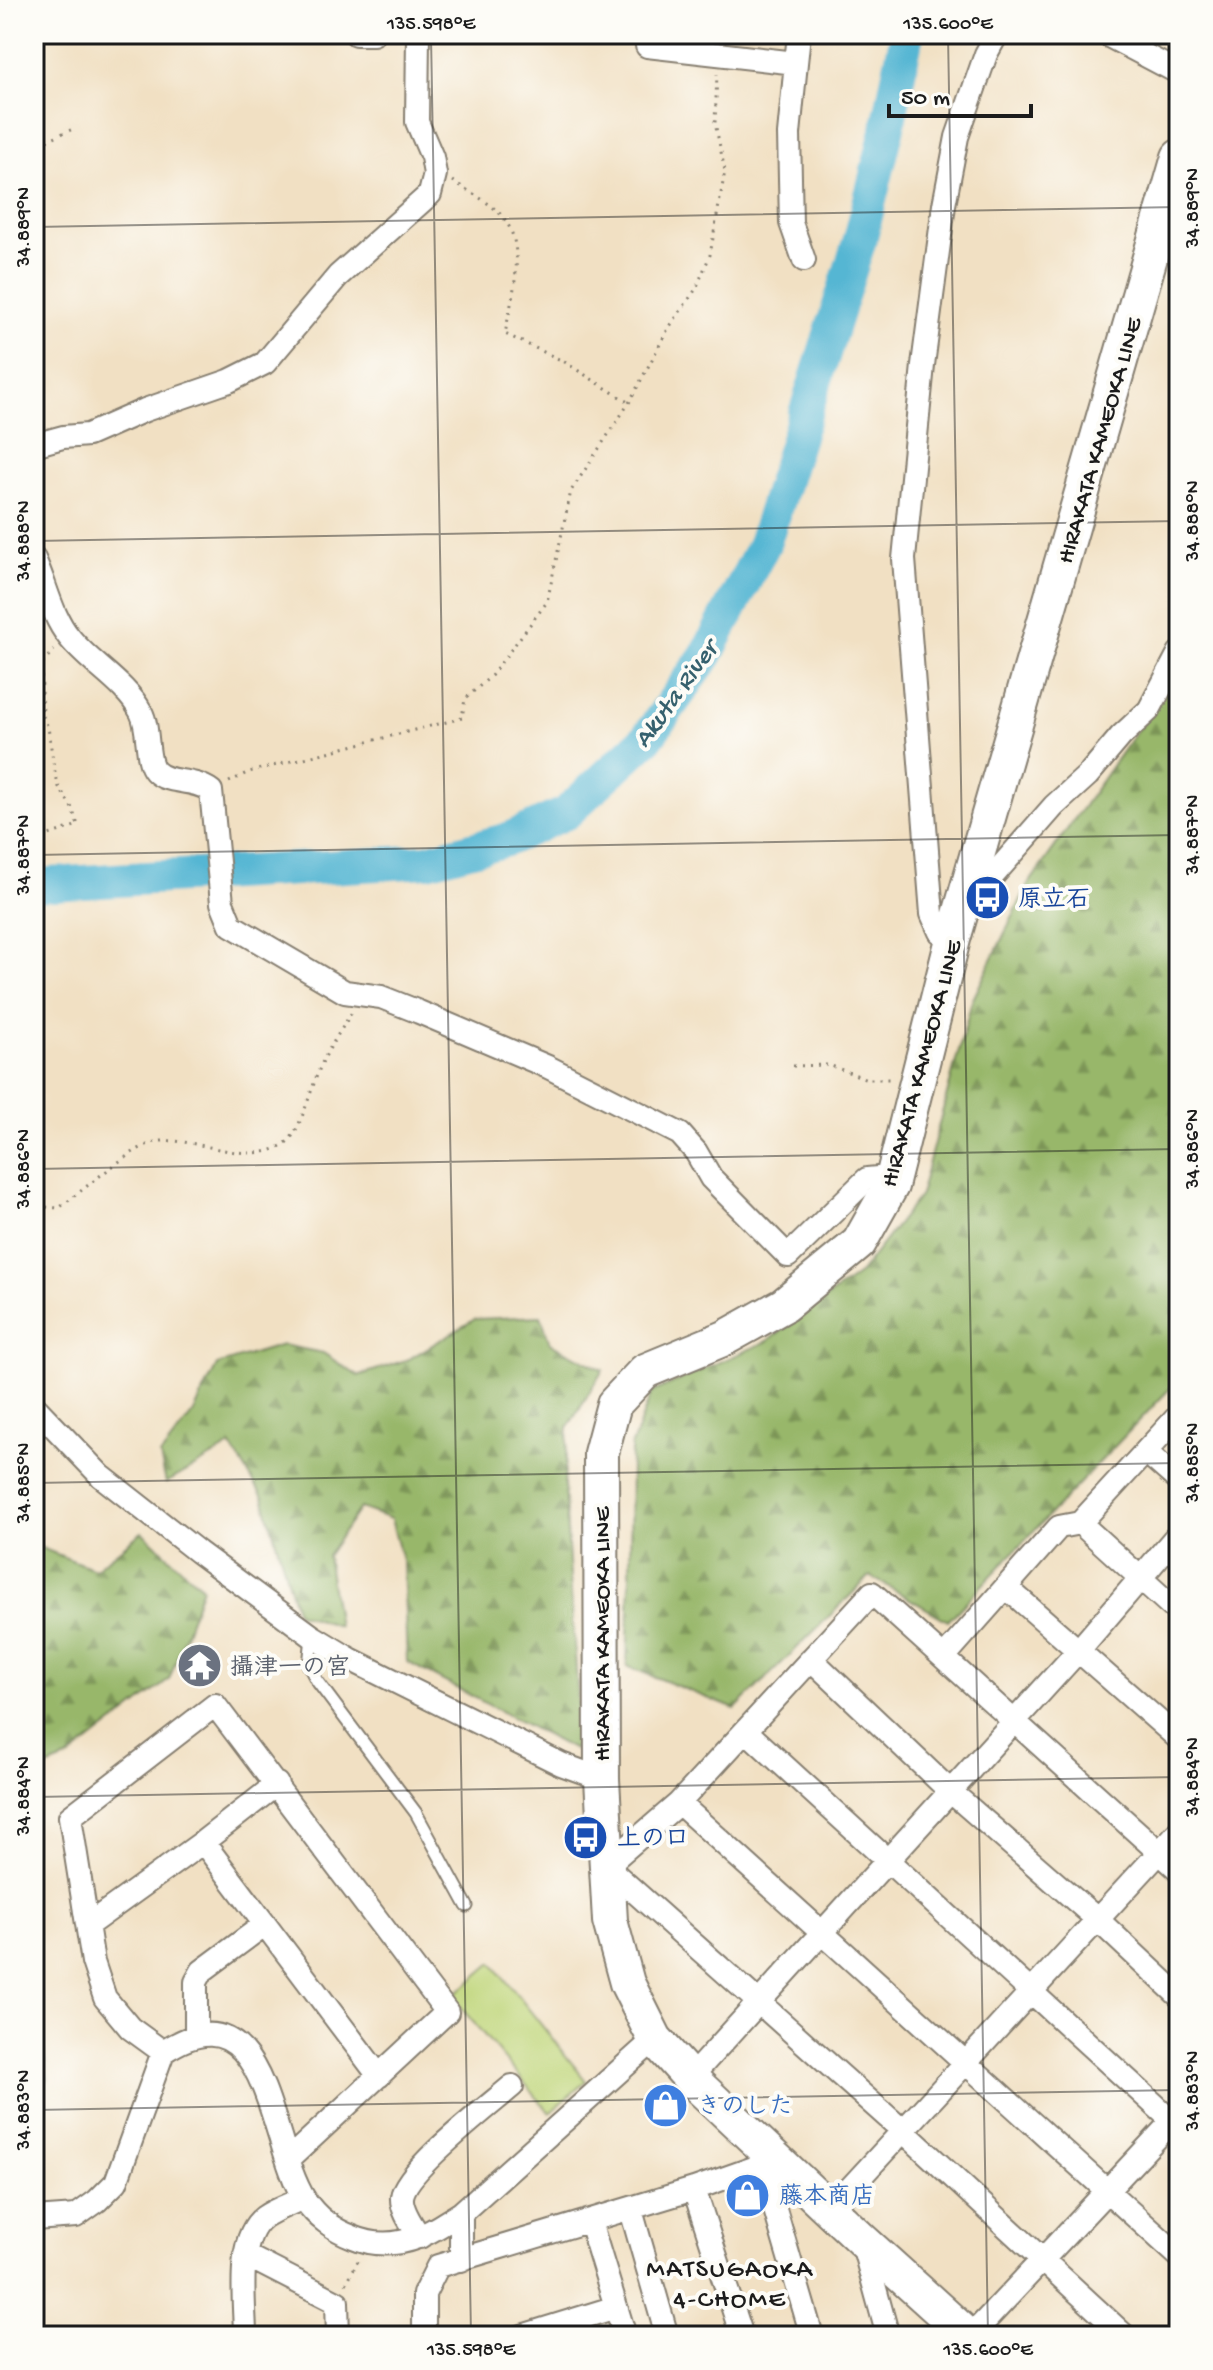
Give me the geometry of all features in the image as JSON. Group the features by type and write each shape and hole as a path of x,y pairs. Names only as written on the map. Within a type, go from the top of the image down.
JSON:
{"main road":[{"name":"HIRAKATA KAMEOKA LINE","path":"969,2336 831,2209 767,2161 655,2039 627,1983 610,1921 606,1866 602,1779 601,1453 614,1404 645,1371 725,1338 784,1305 859,1243 891,1186 953,939 1179,157"}],"street":[{"path":"356,34 373,34"},
{"path":"34,445 63,437 88,435 145,410 229,381 265,363 338,276 430,194 435,174 432,157 417,122 418,34"},
{"path":"799,34 789,134 791,223 804,260"},
{"path":"953,939 940,932 932,914 904,559 923,365 944,205 957,137 986,54 997,34"},
{"path":"1105,34 1179,73"},
{"path":"647,46 796,63"},
{"path":"34,559 59,623 68,636 142,713 151,766 158,775 202,783 211,791 222,903 231,925 345,992 381,997 419,1012 548,1067 680,1134 696,1152 711,1178 788,1256 867,1179 878,1178 891,1186"},
{"path":"971,882 991,878 1054,806 1149,710 1179,653"},
{"path":"34,1406 101,1476 312,1636 350,1659 561,1764 602,1779"},
{"path":"944,1657 1059,1527 1080,1523 1179,1415"},
{"path":"1146,1452 1179,1481"},
{"path":"1080,1523 1179,1613"},
{"path":"690,2078 1078,1651 1179,1533"},
{"path":"1007,1588 1179,1739"},
{"path":"1125,2336 902,2130 606,1866 679,1803 872,1593 1179,1870"},
{"path":"811,1659 950,1791 1098,1920 1179,1996"},
{"path":"163,2052 130,2028 105,1998 93,1962 70,1817 215,1705 447,2012 289,2159"},
{"path":"746,1731 1032,1994 1177,2121 969,2336"},
{"path":"88,1925 277,1784"},
{"path":"679,1803 1179,2256"},
{"path":"831,2209 1179,1831"},
{"path":"203,1842 379,2076"},
{"path":"196,2035 196,1982 202,1971 264,1925"},
{"path":"34,2219 76,2216 116,2182 163,2052 196,2035 214,2034 245,2051 258,2073 303,2198 318,2216 342,2233 367,2244 398,2243 420,2237 461,2213 655,2039"},
{"path":"420,2237 407,2218 402,2198 408,2184 420,2166 512,2086"},
{"path":"424,2336 424,2294 438,2266 631,2210 767,2161 812,2336"},
{"path":"694,2189 742,2336"},
{"path":"245,2336 246,2243 264,2217 303,2198"},
{"path":"631,2210 667,2336"},
{"path":"461,2213 461,2260"},
{"path":"590,2222 625,2336"},
{"path":"862,2240 888,2336"},
{"path":"245,2255 337,2302 338,2336"},
{"path":"522,2336 616,2307"}],"lane":[{"path":"312,1636 309,1666 317,1681 416,1813 467,1906"}],"path":[{"path":"211,791 249,772 462,718 465,699 491,676 547,602 571,491 629,403 668,329 696,289 710,255 725,171 715,123 718,54"},
{"path":"34,149 42,142 73,129"},
{"path":"435,174 443,174 495,209 506,221 517,251 515,282 505,334 563,361 629,403"},
{"path":"34,665 41,664 68,636"},
{"path":"34,837 78,825 59,787 54,768 48,727 43,716 41,664"},
{"path":"34,1197 45,1207 59,1208 149,1144 167,1140 242,1152 266,1150 286,1143 297,1130 323,1059 362,996"},
{"path":"793,1066 829,1065 867,1079 918,1078"},
{"path":"337,2302 367,2244"}],"green space":[{"path":"1179,671 1179,1379 948,1621 870,1576 735,1709 627,1666 631,1447 652,1392 766,1342 860,1273 920,1195 972,1001 1028,885"},
{"path":"541,1316 550,1343 603,1370 568,1427 564,1484 580,1731 574,1750 407,1662 403,1564 391,1519 360,1508 327,1556 338,1626 297,1613 263,1497 231,1446 166,1483 160,1456 194,1412 217,1365 282,1345 323,1353 358,1376 409,1359 475,1319"},
{"path":"142,1532 202,1587 169,1680 67,1759 34,1772 34,1545 94,1569"},
{"path":"492,1963 586,2081 550,2113 452,1997"},
{"path":"34,1996 48,2079 34,2099"}],"waterway":[{"name":"Akuta River","path":"34,885 427,861 506,840 566,813 647,738 707,654 764,544 861,236 907,34"}],"place":[{"name":"原立石","path":"987,898"},
{"name":"攝津一の宮","path":"199,1666"},
{"name":"上の口","path":"586,1837"},
{"name":"きのした","path":"666,2105"},
{"name":"藤本商店","path":"748,2195"}],"district":[{"name":"MATSUGAOKA 4-CHOME","path":"730,2282"}]}
